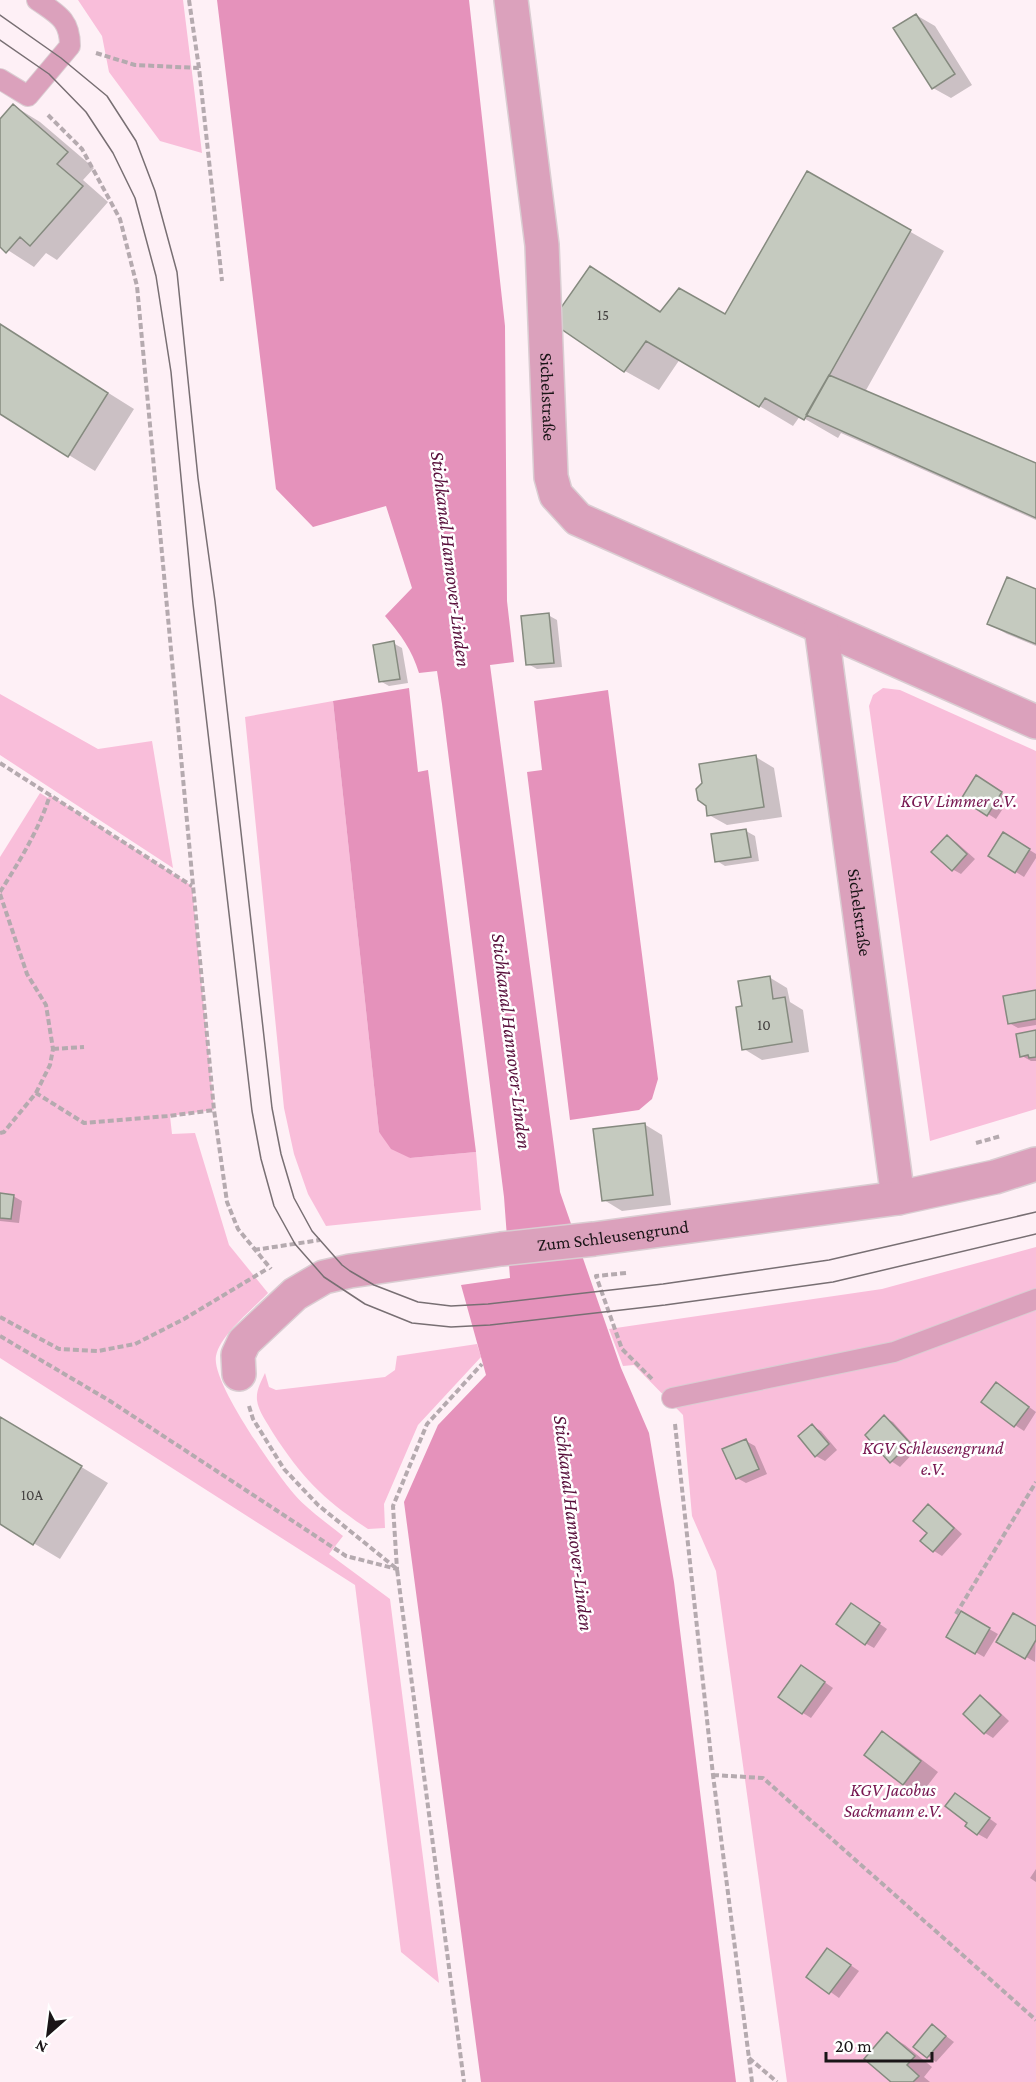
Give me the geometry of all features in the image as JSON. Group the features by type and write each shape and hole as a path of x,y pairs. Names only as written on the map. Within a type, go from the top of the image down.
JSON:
{"street":[{"name":"Sichelstraße","path":"511,0 542,245 550,477 556,495 578,519 1036,722"},
{"name":"Sichelstraße","path":"821,627 898,1198"},
{"name":"Zum Schleusengrund","path":"238,1374 238,1355 244,1342 295,1294 324,1277 351,1270 501,1249 594,1239 898,1198 995,1177 1036,1164"}],"lane":[{"path":"0,79 28,96 70,46 70,31 60,16 37,0"},
{"path":"672,1398 894,1352 1036,1299"}],"path":[{"path":"189,0 199,68 222,281"},
{"path":"70,46 135,64 199,68"},
{"path":"28,96 82,149 120,219 137,286 192,886 214,1110 226,1202 238,1229 295,1294"},
{"path":"0,763 192,886"},
{"path":"0,1133 4,1132 36,1093 50,1065 52,1049 46,1005 27,974 0,893 20,861 50,795"},
{"path":"52,1049 84,1047"},
{"path":"36,1093 84,1123 214,1110"},
{"path":"0,1317 59,1349 98,1351 135,1344 184,1319 270,1268"},
{"path":"596,1276 622,1349 672,1398 713,1775 752,2082"},
{"path":"0,1336 110,1401 346,1556 397,1569"},
{"path":"464,2082 397,1569 393,1506 427,1424 482,1364"},
{"path":"238,1374 253,1419 284,1469 318,1505 397,1569"},
{"path":"956,1614 1036,1482"},
{"path":"713,1775 763,1779 1036,2019"},
{"path":"748,2058 777,2082"}],"green space":[{"path":"78,0 183,0 202,153 160,141 109,72 102,36"},
{"name":"KGV Limmer e.V.","path":"883,688 900,690 1036,751 1036,1109 930,1141 869,706 873,695"},
{"path":"0,694 98,749 152,741 173,868 0,755"},
{"path":"333,701 379,1132 410,1158 476,1152 481,1210 326,1226 308,1194 294,1154 284,1108 245,717"},
{"path":"40,793 48,798 50,795 192,886 214,1110 170,1116 172,1134 195,1133 229,1245 268,1293 224,1339 216,1356 217,1369 246,1427 285,1483 305,1505 343,1536 329,1554 390,1599 439,1983 401,1952 355,1585 0,1358 0,857"},
{"name":"KGV Jacobus Sackmann e.V.","path":"1036,1247 1036,2082 787,2082 716,1571 692,1516 683,1415 634,1365 623,1366 609,1329 882,1289"},
{"path":"477,1344 481,1357 418,1425 384,1504 385,1528 368,1529 326,1498 294,1463 258,1404 258,1389 265,1373 269,1387 276,1390 385,1377 395,1370 397,1356"}],"water":[{"name":"Stichkanal Hannover-Linden","path":"217,0 469,0 505,326 507,601 514,662 490,665 560,1192 621,1368 649,1433 674,1582 736,2082 481,2082 404,1502 438,1425 486,1375 461,1285 510,1278 504,1197 442,704 437,671 419,673 405,643 385,616 412,588 386,506 313,527 276,489"},
{"path":"409,688 418,772 428,770 476,1152 410,1158 391,1149 379,1132 333,701"},
{"path":"608,690 658,1079 652,1099 639,1110 570,1120 527,772 542,770 534,701"}],"building":[{"path":"916,14 955,74 932,89 893,28"},
{"path":"13,104 68,152 57,164 83,186 30,246 20,237 6,253 0,247 0,119"},
{"path":"807,171 911,230 804,420 765,398 759,407 646,341 624,372 551,322 590,266 660,312 679,288 725,314"},
{"path":"0,324 108,393 68,457 0,414"},
{"path":"829,375 1036,463 1036,518 806,415"},
{"path":"1007,577 1036,589 1036,644 987,624"},
{"path":"549,613 554,663 526,665 521,616"},
{"path":"394,641 400,679 379,682 373,645"},
{"path":"756,755 764,807 707,816 706,806 698,800 696,789 702,783 699,764"},
{"path":"976,775 1002,792 987,816 961,799"},
{"path":"746,829 751,857 715,862 711,834"},
{"path":"1003,832 1030,849 1015,873 988,856"},
{"path":"947,835 967,854 952,871 931,852"},
{"path":"770,976 773,999 785,997 792,1042 742,1050 736,1007 742,1006 738,981"},
{"path":"1036,990 1036,1019 1008,1024 1003,996"},
{"path":"1036,1030 1036,1057 1029,1058 1028,1055 1020,1057 1016,1034"},
{"path":"645,1123 653,1195 602,1201 593,1129"},
{"path":"0,1193 14,1195 11,1219 0,1218"},
{"path":"996,1382 1029,1407 1014,1427 981,1402"},
{"path":"884,1415 910,1443 890,1463 865,1435"},
{"path":"0,1417 82,1466 33,1545 0,1524"},
{"path":"812,1424 829,1444 815,1457 798,1436"},
{"path":"746,1439 759,1469 736,1479 722,1449"},
{"path":"928,1504 954,1528 933,1552 920,1541 927,1533 913,1521"},
{"path":"851,1603 880,1623 865,1645 836,1624"},
{"path":"961,1611 990,1628 975,1654 946,1637"},
{"path":"1013,1613 1036,1626 1036,1640 1025,1659 996,1642"},
{"path":"801,1665 825,1682 802,1714 778,1697"},
{"path":"980,1695 1001,1715 984,1734 963,1714"},
{"path":"882,1731 921,1761 903,1785 864,1755"},
{"path":"955,1793 990,1818 977,1835 965,1826 967,1823 945,1806"},
{"path":"827,1948 851,1965 829,1994 806,1977"},
{"path":"932,2024 946,2036 927,2058 913,2047"},
{"path":"887,2032 915,2056 907,2065 919,2076 913,2082 891,2082 864,2059"}],"tram line":[{"path":"0,15 61,58 107,96 136,141 155,191 177,272 198,478 215,601 272,1108 281,1154 294,1198 312,1231 342,1265 374,1285 418,1302 451,1306 488,1304 663,1284 829,1260 1036,1212"},
{"path":"0,40 49,74 86,112 113,153 135,198 156,276 171,372 193,604 252,1111 261,1159 274,1206 295,1244 324,1277 365,1304 412,1323 451,1327 490,1325 665,1305 833,1282 1036,1234"}],"park label":[{"name":"KGV Schleusengrund e.V.","path":"933,1458"}]}
